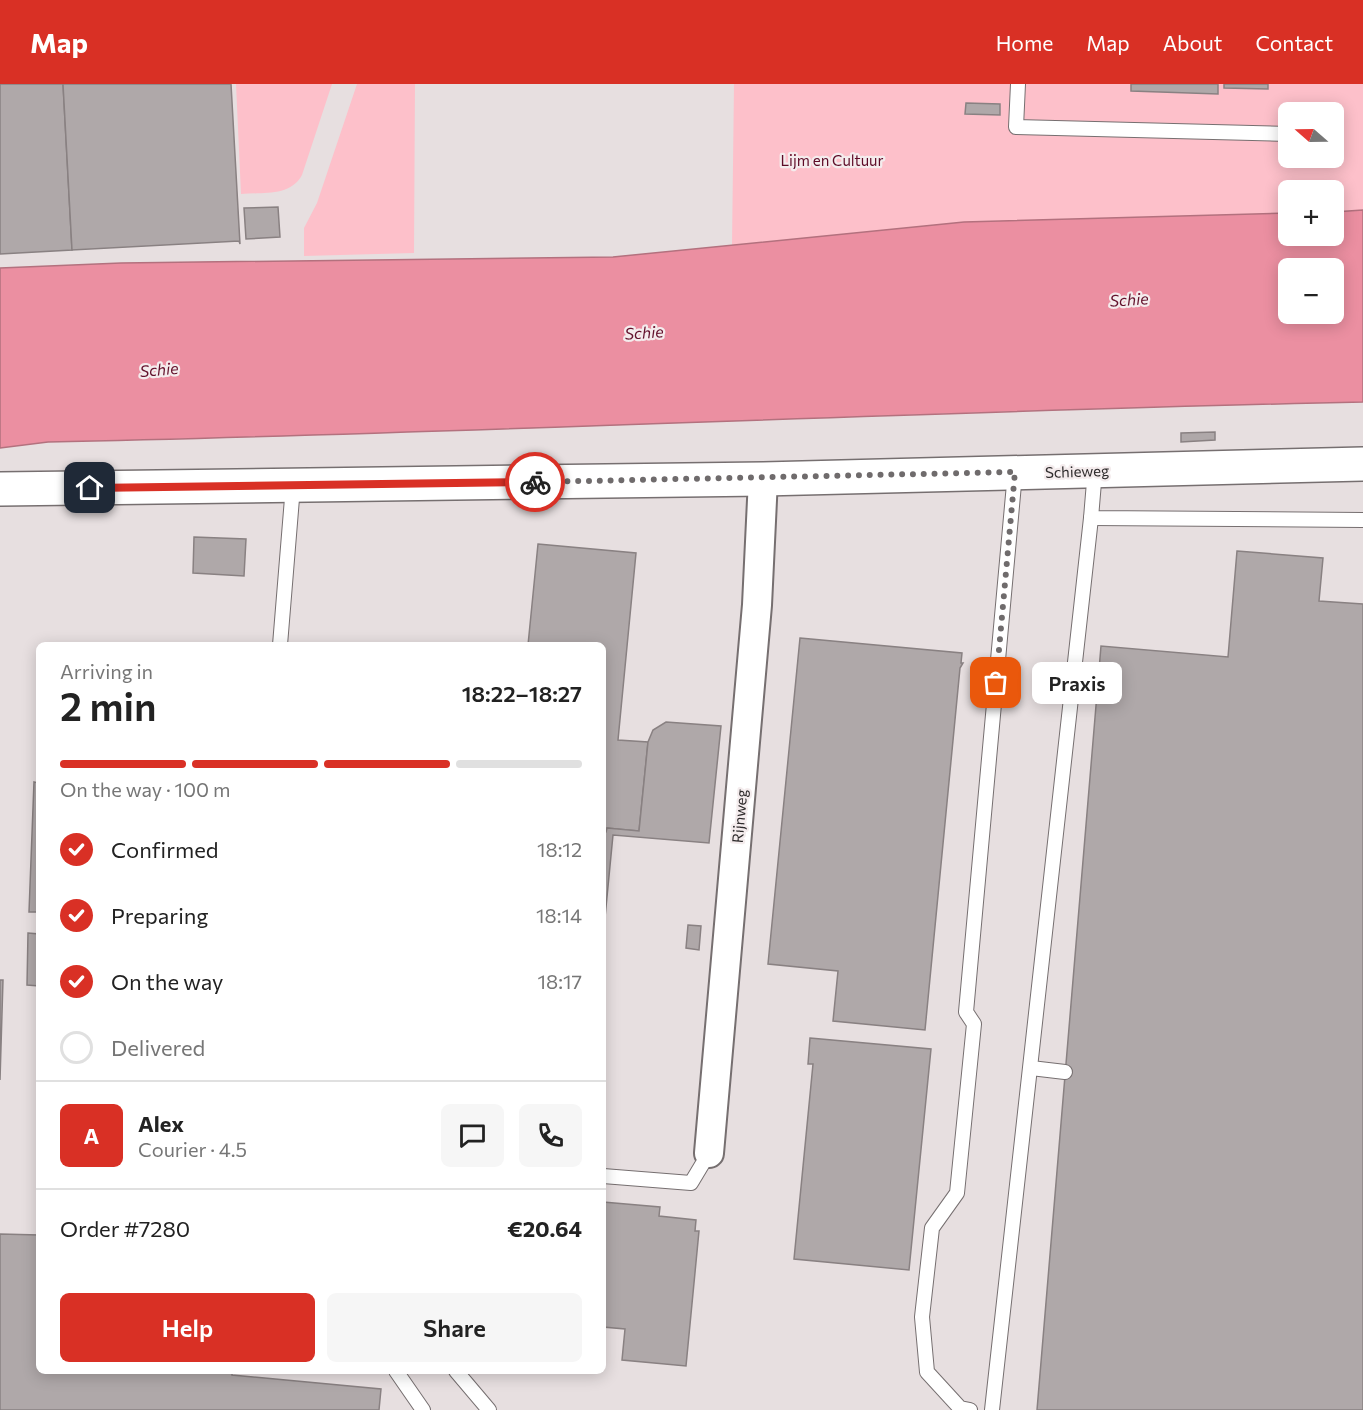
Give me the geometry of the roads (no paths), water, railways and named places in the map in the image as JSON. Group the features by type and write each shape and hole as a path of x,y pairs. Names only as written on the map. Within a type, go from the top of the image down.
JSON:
{"street":[{"name":"Schieweg","path":"0,489 763,479 1363,464"},
{"name":"Rijnweg","path":"709,1153 758,594 763,479"}],"lane":[{"path":"1018,84 1016,127 1278,134"},
{"path":"992,1410 1095,470"},
{"path":"970,1410 960,1408 927,1371 922,1317 932,1228 957,1193 974,1024 966,1012 1015,472"},
{"path":"280,642 293,486"},
{"path":"1091,518 1363,520"},
{"path":"1031,1068 1065,1072"},
{"path":"606,1176 691,1183 709,1153"},
{"path":"398,1374 423,1410"},
{"path":"459,1374 489,1410"}],"water":[{"name":"Schie","path":"1363,210 1363,402 48,442 0,448 0,268 121,263 613,257 964,222 1278,213 1278,246 1344,246 1344,211"}],"place":[{"name":"Praxis","path":"996,683"}],"park label":[{"name":"Lijm en Cultuur","path":"832,160"}]}
